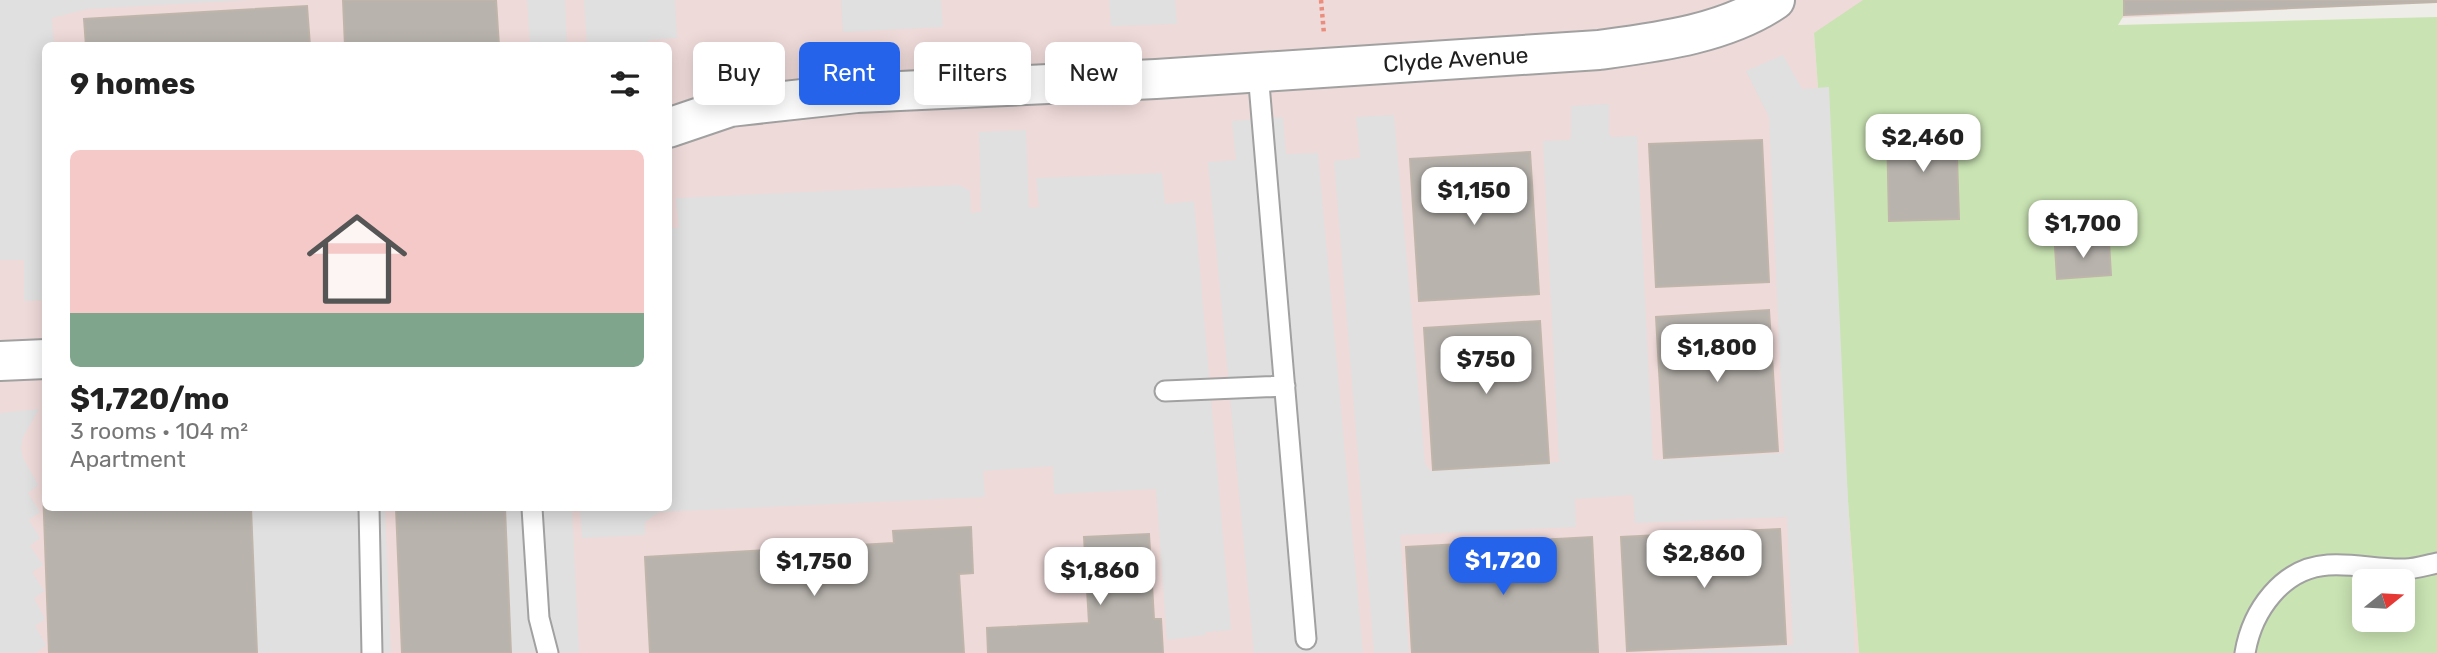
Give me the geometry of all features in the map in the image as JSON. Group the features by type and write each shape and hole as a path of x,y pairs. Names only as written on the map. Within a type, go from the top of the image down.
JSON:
{"street":[{"name":"Clyde Avenue","path":"672,127 730,107 810,97 1599,50 1653,43 1708,29 1761,10 1775,0"},
{"path":"0,361 42,359"}],"lane":[{"path":"1258,72 1306,639"},
{"path":"1165,391 1285,386"},
{"path":"369,511 372,653"},
{"path":"532,511 539,618 548,653"},
{"path":"2245,653 2248,634 2262,605 2280,586 2300,572 2327,565 2406,569 2437,563"}],"shaded area":[{"path":"0,0 2437,0 1814,33 1859,653 0,653"},
{"path":"0,0 252,0 87,9 52,18 54,42 42,42 42,300 24,301 24,260 0,260"},
{"path":"527,0 565,0 567,42 530,42"},
{"path":"584,0 675,0 677,38 649,42 587,42"},
{"path":"841,0 941,0 943,27 843,32"},
{"path":"1109,0 1175,0 1177,24 1111,26"},
{"path":"1783,55 1802,89 1829,87 1855,653 1654,653 1793,645 1787,517 1635,523 1633,495 1575,499 1576,527 1400,535 1409,653 1374,653 1334,161 1360,158 1356,117 1394,115 1425,464 1431,471 1559,462 1543,141 1569,140 1571,106 1609,104 1609,134 1612,137 1637,136 1653,460 1784,453 1769,117 1746,71"},
{"path":"1283,117 1286,154 1318,153 1363,653 1254,653 1208,162 1236,160 1232,121"},
{"path":"1026,130 1029,208 1039,207 1036,178 1162,173 1165,204 1194,201 1231,630 1167,640 1156,489 1054,494 1053,466 983,471 985,497 659,512 645,522 645,535 582,538 580,511 672,511 672,228 679,228 676,198 959,185 970,191 971,213 981,212 979,132"},
{"path":"39,409 23,437 21,448 23,458 38,485 28,493 40,512 29,520 40,538 30,546 43,565 32,572 44,591 34,598 45,619 35,626 46,645 36,653 0,653 0,413"},
{"path":"251,511 385,511 391,653 257,653"},
{"path":"505,511 572,511 579,653 511,653"}],"green space":[{"path":"1863,0 2124,0 2124,15 2118,25 2437,17 2437,653 1859,653 1814,33"}],"building":[{"path":"343,0 496,0 499,42 345,42"},
{"path":"2124,0 2437,0 2437,2 2124,15"},
{"path":"307,6 310,42 86,42 84,19"},
{"path":"1956,126 1959,219 1889,221 1887,128"},
{"path":"1762,140 1769,282 1656,287 1649,144"},
{"path":"1530,152 1539,294 1419,301 1410,159"},
{"path":"2109,242 2111,275 2057,279 2055,246"},
{"path":"1769,310 1778,451 1664,458 1656,317"},
{"path":"1540,321 1549,463 1433,470 1424,328"},
{"path":"44,511 251,511 257,653 49,653"},
{"path":"396,511 505,511 511,653 402,653"},
{"path":"971,527 973,573 959,574 964,653 650,653 645,557 894,543 893,531"},
{"path":"1780,529 1786,644 1627,651 1621,537"},
{"path":"1149,534 1154,619 1161,619 1163,653 988,653 987,628 1089,623 1084,537"},
{"path":"1592,537 1598,652 1412,653 1406,547"}]}
